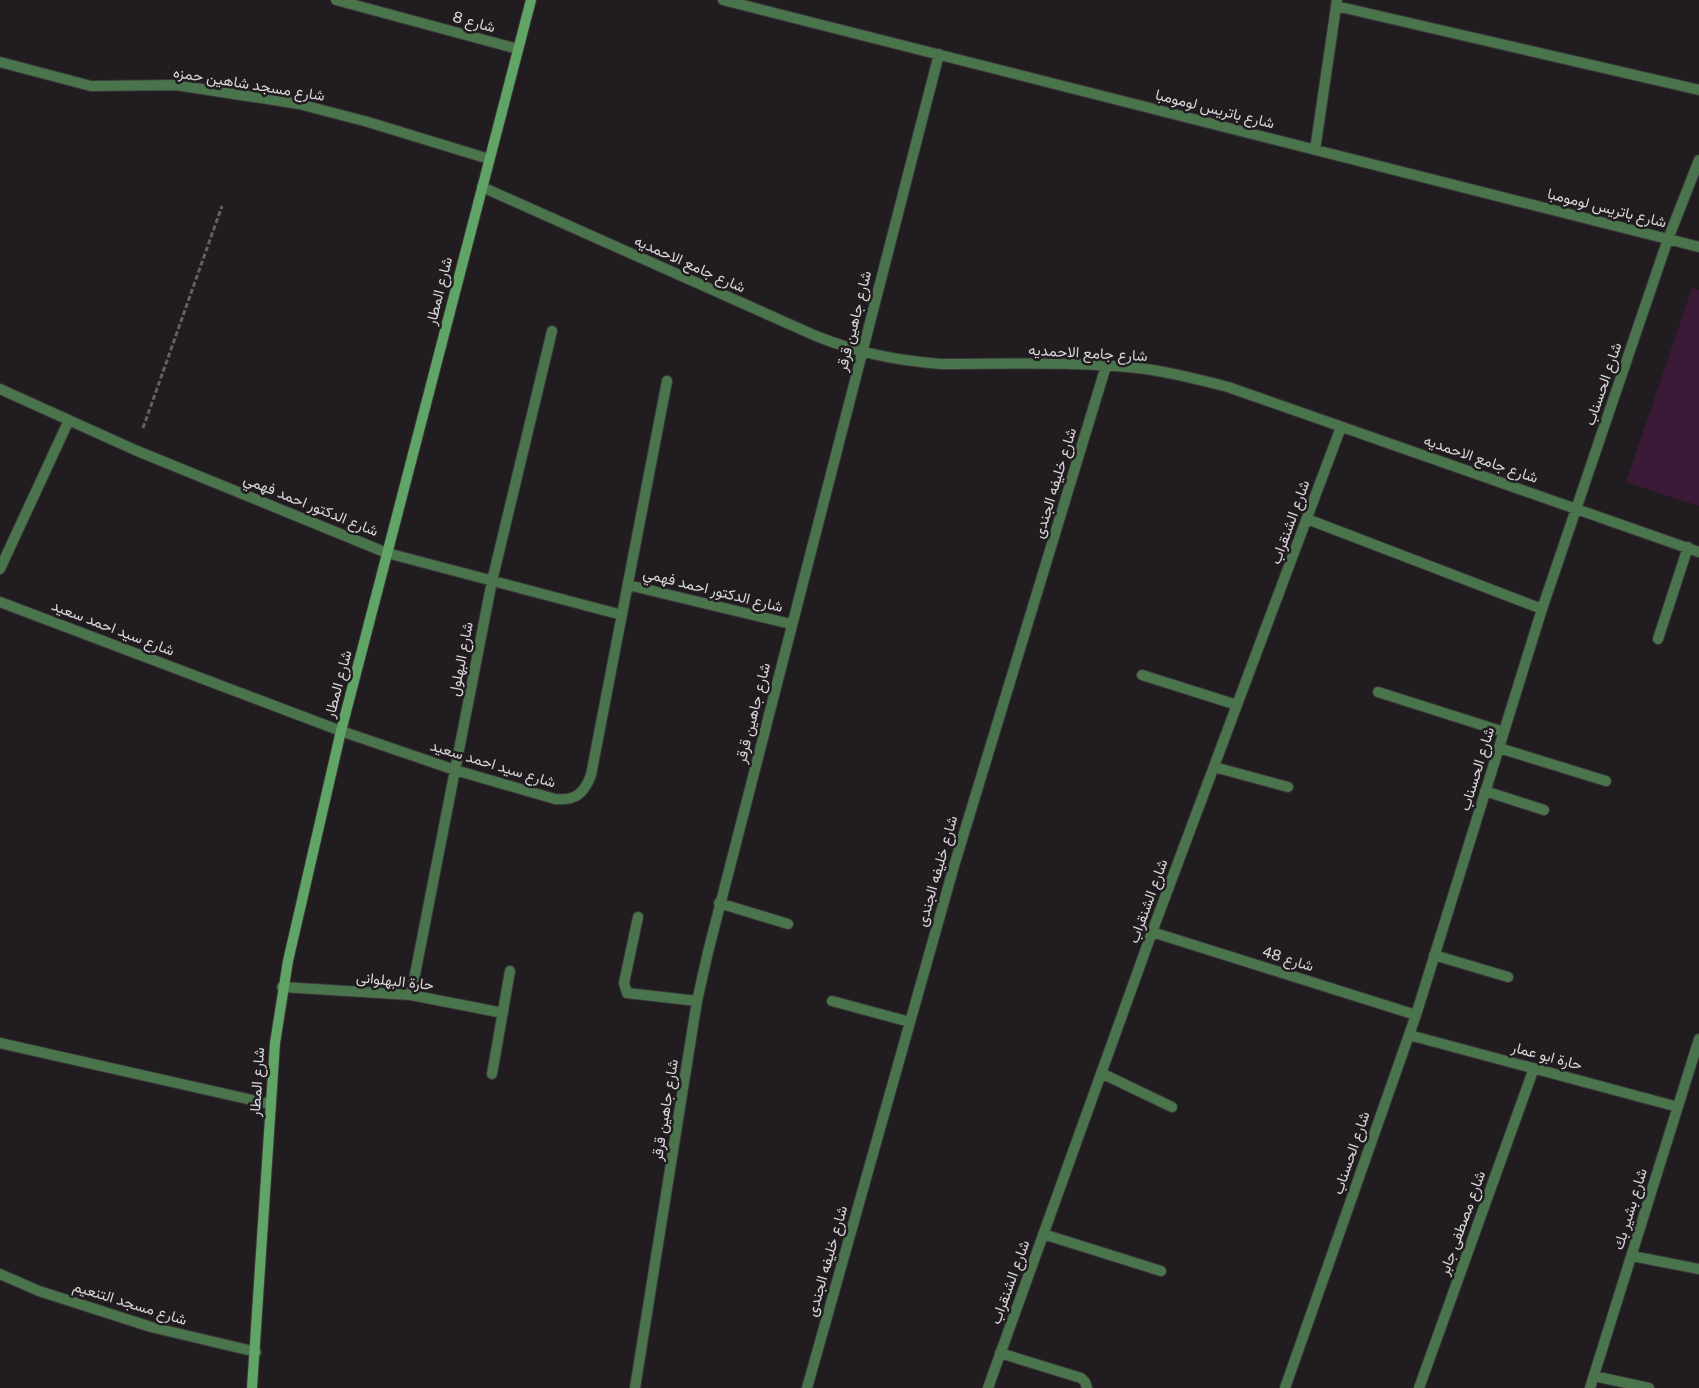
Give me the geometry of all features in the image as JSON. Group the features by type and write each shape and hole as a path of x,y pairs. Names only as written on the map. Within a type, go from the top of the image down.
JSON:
{"street":[{"name":"شارع 8","path":"336,0 518,49"},
{"name":"شارع المطار","path":"252,1388 256,1352 270,1104 282,987 341,731 531,0"},
{"name":"شارع باتريس لومومبا","path":"723,0 1699,247"},
{"path":"1315,150 1336,3 1699,90"},
{"name":"شارع جاهين قرقر","path":"634,1388 698,1001 719,903 938,54"},
{"name":"شارع مسجد شاهين حمزه","path":"0,62 91,86 176,85 299,104 368,122 489,159"},
{"name":"شارع الحسناب","path":"1285,1388 1416,1015 1542,609 1668,239 1699,160"},
{"name":"شارع جامع الاحمديه","path":"482,187 816,336 861,352 887,358 940,364 1106,366 1188,377 1228,387 1699,552"},
{"name":"شارع البهلول","path":"411,995 492,581 552,331"},
{"name":"شارع خليفه الجندى","path":"807,1388 954,866 1106,366"},
{"name":"شارع سيد احمد سعيد","path":"0,602 341,731 455,770 555,799 567,800 578,795 586,787 591,775 667,381"},
{"name":"شارع الدكتور احمد فهمي","path":"0,389 135,450 387,553 622,615"},
{"path":"0,569 69,420"},
{"name":"شارع الشنقراب","path":"988,1388 1152,932 1341,426"},
{"path":"1307,519 1542,609"},
{"path":"1658,639 1688,548"},
{"name":"شارع الدكتور احمد فهمي","path":"628,585 791,624"},
{"path":"1142,675 1237,706"},
{"path":"1378,692 1504,732"},
{"path":"1499,748 1606,781"},
{"path":"1214,767 1288,787"},
{"path":"1485,791 1544,810"},
{"path":"719,903 788,924"},
{"path":"638,917 624,984 627,993 698,1001"},
{"name":"شارع 48","path":"1152,932 1416,1015"},
{"path":"1434,955 1508,977"},
{"path":"492,1074 510,971"},
{"name":"حارة البهلوانى","path":"282,987 411,995 503,1013"},
{"path":"832,1001 910,1022"},
{"name":"حارة ابو عمار","path":"1409,1035 1678,1107"},
{"name":"شارع بشير بك","path":"1590,1388 1699,1039"},
{"path":"0,1043 270,1104"},
{"name":"شارع مصطفى جابر","path":"1419,1388 1534,1068"},
{"path":"1101,1073 1172,1107"},
{"path":"1043,1234 1161,1271"},
{"path":"1632,1256 1699,1269"},
{"name":"شارع مسجد التنعيم","path":"0,1274 39,1291 151,1328 256,1352"},
{"path":"1000,1353 1081,1378 1087,1388"},
{"path":"1594,1376 1649,1388"}],"path":[{"path":"135,450 222,206"}],"shaded area":[{"path":"1692,288 1699,290 1699,506 1626,482"}]}
